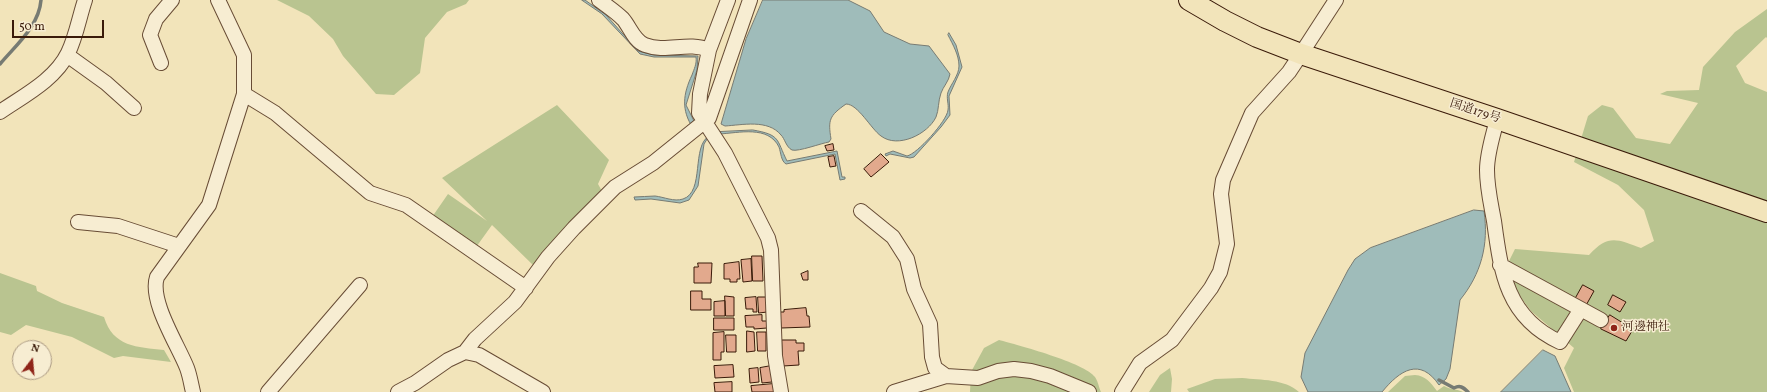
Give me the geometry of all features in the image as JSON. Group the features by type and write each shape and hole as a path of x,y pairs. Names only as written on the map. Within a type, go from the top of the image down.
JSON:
{"highway":[{"name":"国道179号","path":"1189,0 1224,21 1300,56 1497,119 1767,212"}],"street":[{"path":"0,112 44,82 67,55 74,40 85,0"},
{"path":"161,63 150,35 156,19 172,0"},
{"path":"193,392 186,367 173,340 155,290 157,277 209,205 244,94 244,55 218,0"},
{"path":"599,0 616,12 635,38 643,44 664,48 691,46 709,50"},
{"path":"728,0 709,50 698,105 699,113 704,124 725,153 768,238 771,250 774,356 780,392"},
{"path":"398,392 415,383 448,360 465,352 475,339 503,314 526,288 548,257 570,232 615,187 653,163 710,118 750,0"},
{"path":"1122,392 1140,363 1172,340 1211,288 1220,272 1227,244 1221,194 1223,180 1252,113 1289,72 1336,0"},
{"path":"67,55 106,83 134,108"},
{"path":"244,94 274,112 370,193 406,205 526,288"},
{"path":"1497,119 1488,156 1488,195 1500,265 1505,283 1513,301 1525,317 1544,335 1560,342 1563,340 1581,309"},
{"path":"862,211 893,237 907,260 914,289 930,324 932,357 935,368 946,376"},
{"path":"78,222 118,226 179,246"},
{"path":"1500,265 1601,320"},
{"path":"268,392 360,285"},
{"path":"465,352 479,356 544,392"},
{"path":"894,392 946,376 978,378 998,371 1014,369 1031,371 1050,376 1089,392"}],"green space":[{"path":"277,0 469,0 466,4 447,12 425,38 420,73 394,95 376,94 343,56 333,39 309,16"},
{"path":"1767,9 1767,38 1766,37 1736,66 1745,83 1767,92 1767,392 1574,392 1564,368 1574,348 1531,311 1519,295 1512,281 1508,263 1515,249 1589,255 1596,248 1607,241 1613,240 1625,242 1641,248 1654,241 1644,210 1618,185 1574,162 1588,116 1602,105 1613,108 1636,138 1670,144 1698,103 1660,94 1667,91 1699,90 1703,67 1735,32"},
{"path":"557,105 609,160 598,184 603,193 534,266 492,225 474,250 430,220 448,194 487,221 442,178"},
{"path":"0,273 36,286 37,291 62,303 104,317 108,327 120,340 127,344 144,348 164,350 171,362 123,356 114,358 72,337 26,325 11,335 0,332"},
{"path":"999,340 1050,355 1078,366 1095,377 1101,392 970,392 971,372 984,348"},
{"path":"1170,368 1172,379 1171,392 1149,392 1160,375"},
{"path":"1415,375 1425,378 1437,391 1444,386 1463,392 1388,392 1405,376"},
{"path":"1242,378 1280,382 1299,392 1189,392 1187,389 1215,379"}],"water":[{"path":"582,0 585,0 606,15 638,51 654,55 698,56 697,70 686,105 695,123 693,128 685,108 685,95 696,64 696,57 654,57 640,54 602,14"},
{"path":"763,0 848,0 870,11 884,32 910,44 929,46 950,74 941,93 937,114 932,123 920,134 912,138 896,141 888,140 877,133 860,112 851,105 846,104 833,115 831,119 831,139 829,142 795,150 790,149 781,135 776,130 769,127 754,124 725,126 721,124 746,39"},
{"path":"949,33 956,45 962,67 949,96 950,115 914,157 910,158 890,154 886,156 885,154 893,151 907,156 912,154 943,122 948,110 948,92 959,69 957,54 948,35"},
{"path":"753,130 773,136 779,143 787,161 837,151 842,177 845,177 845,179 840,180 835,154 786,164 782,159 779,147 774,140 768,136 752,132 719,134 719,132"},
{"path":"709,136 704,144 698,186 689,200 680,203 651,199 635,200 634,197 655,196 680,200 690,195 694,188 696,179 700,149 704,141"},
{"path":"1474,210 1484,211 1484,247 1478,269 1460,300 1450,369 1446,379 1439,385 1432,376 1425,371 1417,369 1403,373 1389,384 1382,392 1308,392 1301,377 1305,353 1355,259 1370,248"},
{"path":"1543,350 1555,356 1571,392 1501,392"}],"building":[{"path":"833,144 834,150 827,151 825,146"},
{"path":"881,154 889,162 871,177 864,169"},
{"path":"834,156 836,166 830,167 828,157"},
{"path":"752,256 762,256 763,281 753,281"},
{"path":"751,259 752,281 743,282 741,260"},
{"path":"739,262 740,279 737,279 737,282 730,282 730,279 724,279 724,264"},
{"path":"698,263 712,263 711,283 694,283 694,267 698,267"},
{"path":"808,271 808,280 803,280 801,274"},
{"path":"1583,285 1594,291 1584,309 1573,303"},
{"path":"691,291 702,291 702,299 711,299 711,310 691,310"},
{"path":"1613,295 1626,302 1620,312 1608,305"},
{"path":"725,296 734,297 734,316 726,316"},
{"path":"756,297 757,312 753,312 753,309 746,309 745,298"},
{"path":"758,297 766,297 767,312 759,313"},
{"path":"725,301 725,316 714,316 714,302"},
{"path":"806,308 807,316 809,316 810,327 781,328 780,312 784,312 784,310"},
{"path":"762,315 762,321 767,321 767,328 754,329 754,327 746,327 745,316"},
{"name":"河邊神社","path":"1610,315 1623,323 1622,326 1632,331 1626,341 1601,329"},
{"path":"714,318 734,318 734,330 714,330"},
{"path":"747,331 754,332 755,351 747,352"},
{"path":"724,332 724,352 721,352 721,360 713,360 713,333"},
{"path":"757,332 766,332 766,351 758,351"},
{"path":"726,335 736,335 736,352 727,352"},
{"path":"782,340 796,340 796,343 804,343 804,351 798,351 799,365 783,366"},
{"path":"733,365 734,377 715,378 714,366"},
{"path":"771,366 772,382 762,383 760,368"},
{"path":"758,368 759,382 750,383 749,369"},
{"path":"732,382 732,392 715,392 714,383"},
{"path":"773,384 774,392 752,392 751,386"}],"waterway":[{"path":"0,64 26,35 36,18 41,0"},
{"path":"1439,380 1454,388 1461,387 1468,392"}],"place":[{"name":"河邊神社","path":"1614,328"}]}
